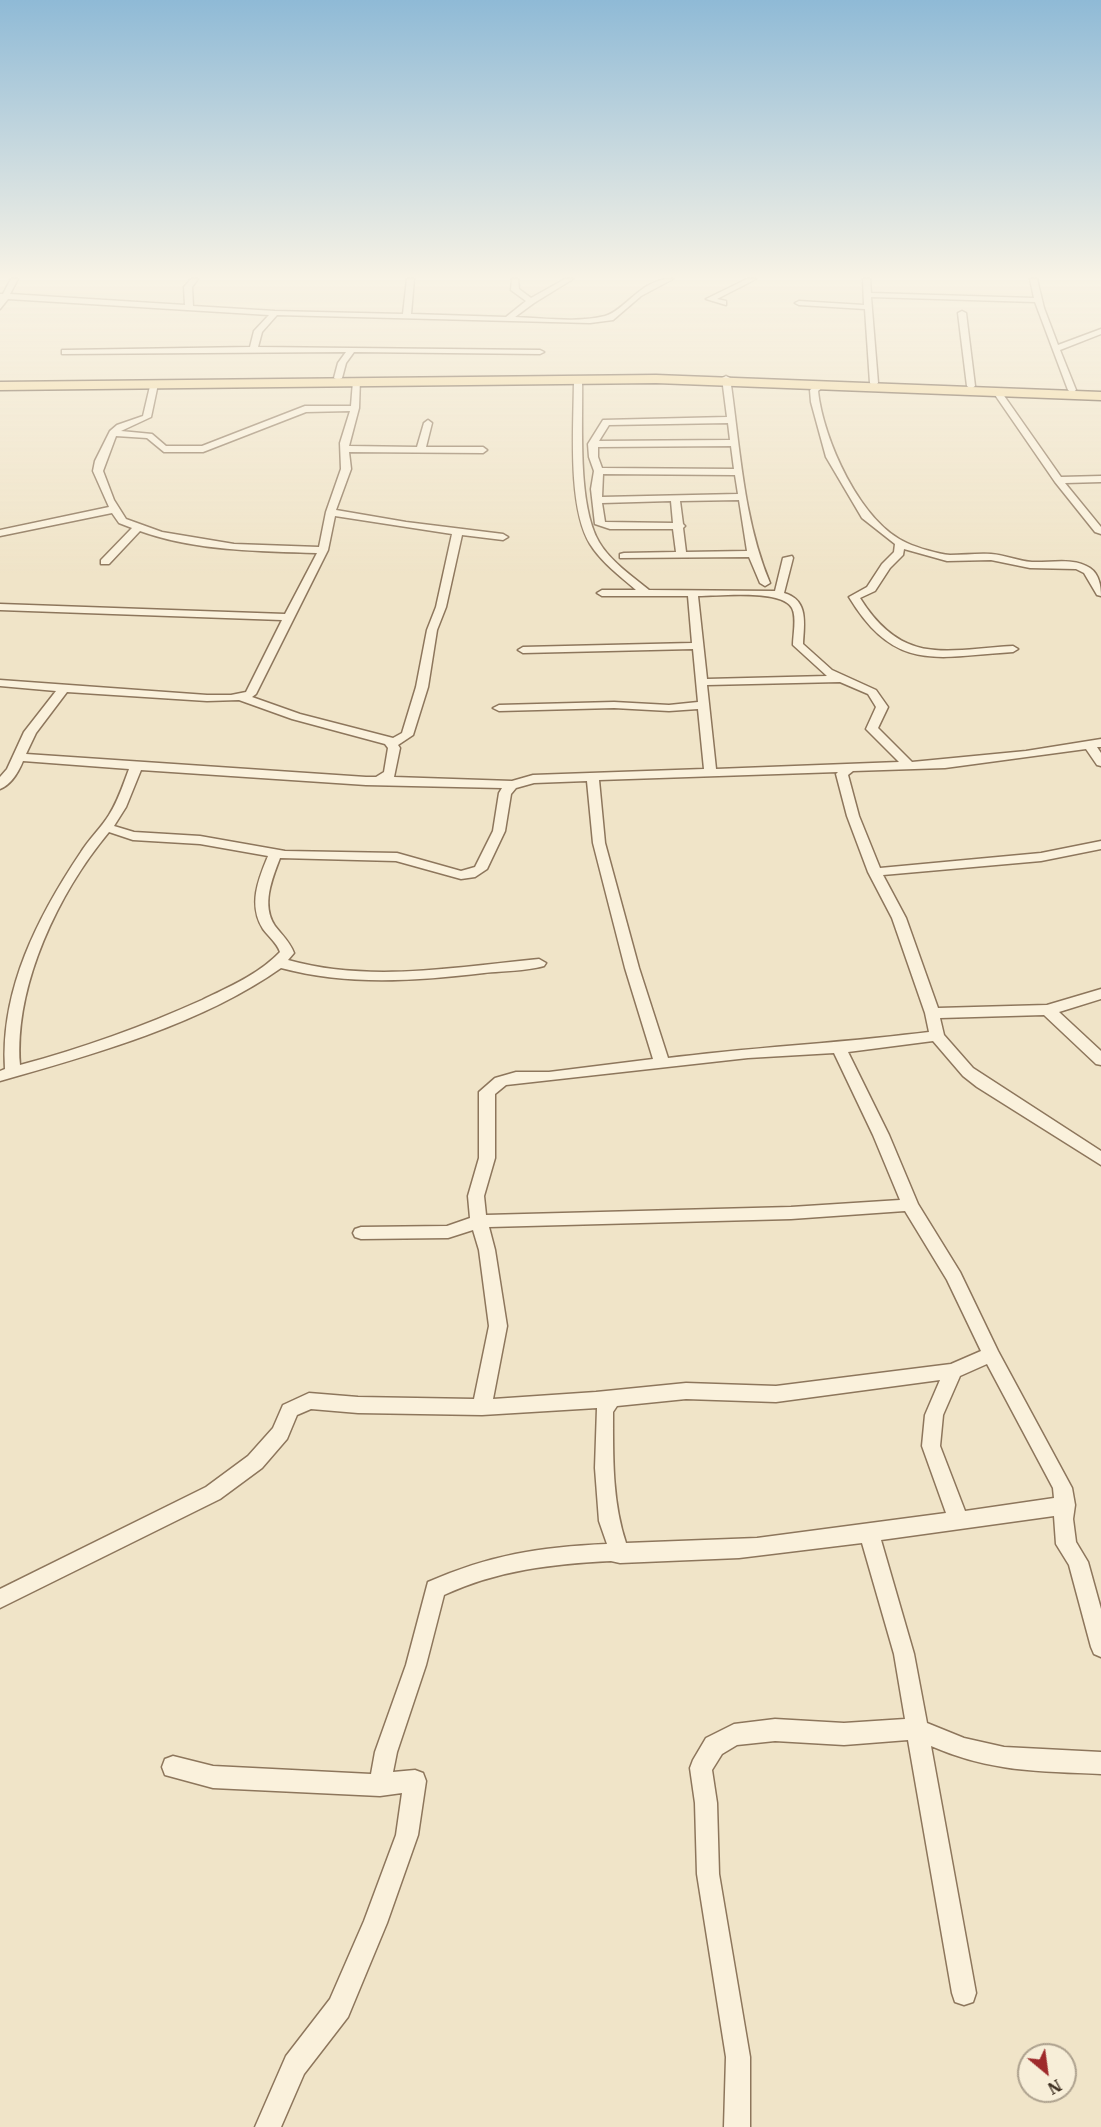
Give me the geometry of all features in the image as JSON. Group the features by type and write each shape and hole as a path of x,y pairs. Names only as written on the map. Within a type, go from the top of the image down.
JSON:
{"main road":[{"path":"0,385 325,378"},
{"path":"439,378 726,379 1101,391"},
{"path":"0,385 726,379 1101,396"}],"street":[{"path":"874,378 874,383"},
{"path":"970,378 971,386"},
{"path":"1067,378 1072,390"},
{"path":"578,379 579,460 586,520 594,543 646,593"},
{"path":"726,379 742,497 753,554 765,583"},
{"path":"0,683 207,698 242,697 250,694 323,550 331,512 346,469 344,442 355,408 357,381"},
{"path":"154,384 147,417 120,427 113,433 104,449 98,471 122,522 137,528 188,540 234,547 323,550"},
{"path":"823,384 814,390 815,402 831,457 865,516 900,543 947,558 984,557 1030,565 1078,566 1088,571 1101,593"},
{"path":"997,392 1058,480 1101,531"},
{"path":"113,433 148,436 164,448 193,450 217,445 305,409 355,408"},
{"path":"680,526 605,526 600,524 597,500 599,471 593,456 592,444 604,423 609,421 731,420"},
{"path":"421,449 428,423"},
{"path":"592,444 735,443"},
{"path":"345,449 483,450"},
{"path":"599,471 738,472"},
{"path":"1058,480 1101,479"},
{"path":"597,500 742,497"},
{"path":"675,498 680,526 681,556"},
{"path":"0,533 115,509"},
{"path":"331,512 503,537"},
{"path":"105,562 137,528"},
{"path":"392,744 406,735 422,687 432,630 441,607 457,532"},
{"path":"900,543 898,553 886,566 871,589 854,597 865,615 902,648 916,652 1013,649"},
{"path":"624,556 753,554"},
{"path":"779,594 788,558"},
{"path":"602,593 779,594 790,598 799,610 798,645 828,672 872,692 882,707 872,729 908,765"},
{"path":"693,594 710,773"},
{"path":"0,607 291,617"},
{"path":"523,650 698,646"},
{"path":"702,682 844,679"},
{"path":"0,785 13,770 30,732 64,688"},
{"path":"242,697 261,707 301,720 382,739 392,744 394,748 390,774 379,780"},
{"path":"500,708 614,705 669,708 703,705"},
{"path":"19,758 366,781 512,786 533,779 966,762 1095,744 1101,762"},
{"path":"136,766 117,812 64,888 34,944 19,987 9,1026 10,1056 7,1074 101,1048 220,998 281,963 287,953 286,947 266,923 261,903 276,853"},
{"path":"850,767 842,774 853,816 875,872 899,918 932,1013 937,1036 960,1063 982,1083 1101,1159"},
{"path":"593,778 599,843 632,968 662,1063"},
{"path":"106,827 133,836 200,840 285,855 397,857 461,874 470,874 480,869 499,831 505,793 512,786"},
{"path":"875,872 1041,857 1101,846"},
{"path":"281,963 303,971 358,976 429,974 539,963"},
{"path":"932,1013 1048,1010 1101,994"},
{"path":"1048,1010 1101,1060"},
{"path":"482,1407 498,1326 487,1250 476,1196 487,1158 488,1092 494,1084 505,1079 549,1077 748,1053 839,1048 937,1036"},
{"path":"839,1048 881,1135 910,1205 954,1277 991,1354 1062,1488 1065,1505 1063,1519 1066,1545 1078,1562 1101,1647"},
{"path":"361,1233 448,1232 480,1221 791,1213 910,1205"},
{"path":"0,1599 213,1493 255,1462 280,1433 290,1410 309,1401 358,1405 482,1407 611,1399 686,1391 776,1394 952,1371 991,1354"},
{"path":"952,1371 934,1416 931,1446 958,1519"},
{"path":"611,1399 604,1411 604,1468 609,1521 620,1554"},
{"path":"380,1785 386,1752 416,1665 435,1588 460,1575 511,1561 723,1550 869,1533 958,1519 1012,1516 1065,1505"},
{"path":"869,1533 904,1653 964,1994"},
{"path":"737,2127 738,2057 708,1874 706,1803 701,1768 714,1746 734,1735 775,1730 844,1734 916,1729 963,1749 1004,1758 1101,1763"},
{"path":"173,1767 213,1777 380,1785 415,1781 407,1835 375,1923 339,2008 295,2065 268,2127"}]}
